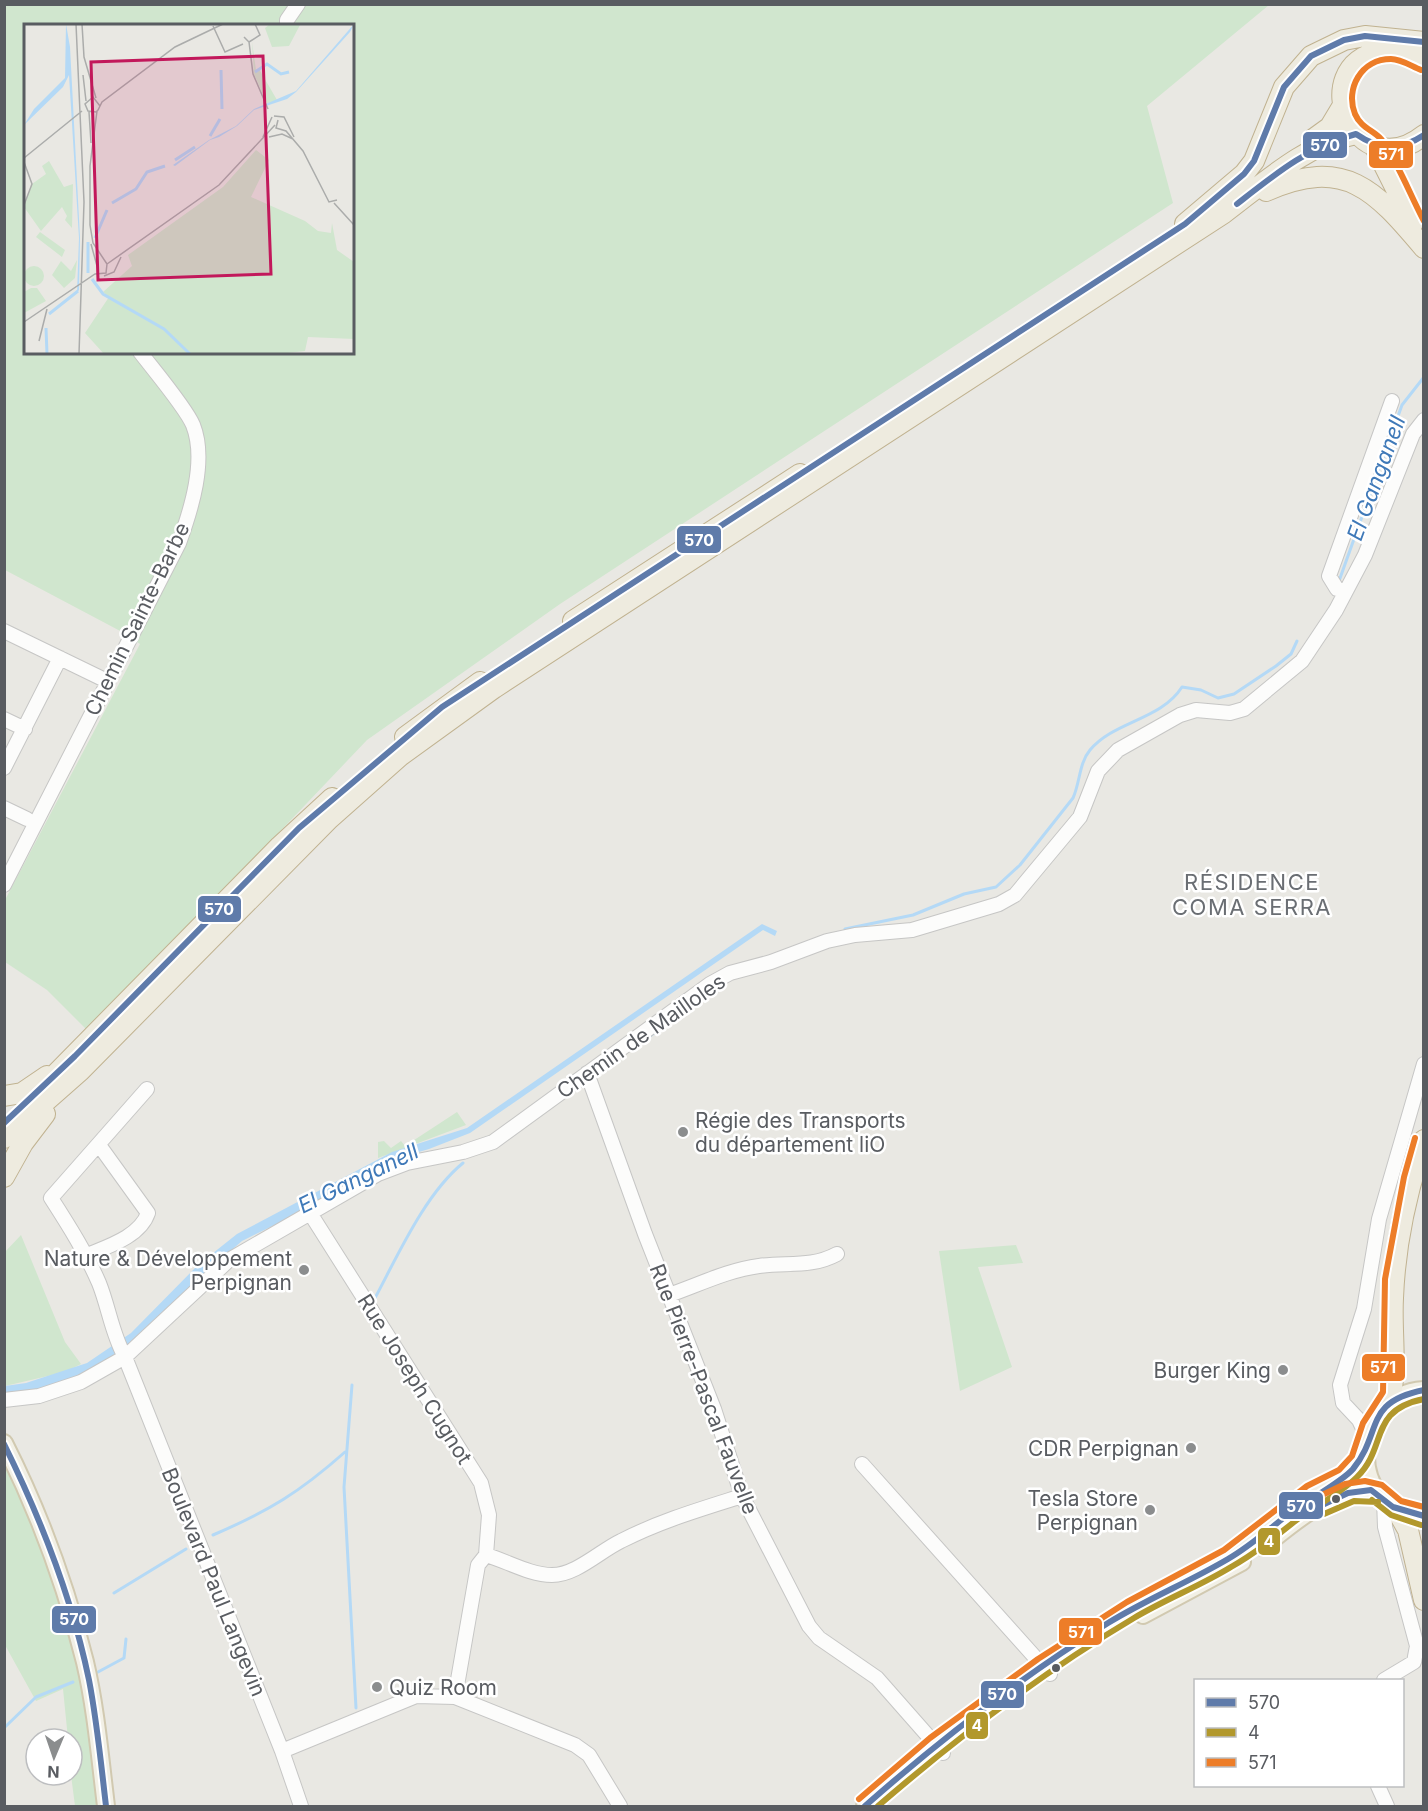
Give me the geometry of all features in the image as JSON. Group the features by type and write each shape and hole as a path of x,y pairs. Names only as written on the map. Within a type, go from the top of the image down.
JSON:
{"highway":[{"path":"1185,224 1244,174 1254,161 1284,87 1311,56 1344,40 1365,36 1423,57"},
{"path":"1423,57 1401,51 1380,51 1370,55 1360,60 1347,76 1341,97 1345,117 1356,134 1374,145 1401,147 1424,135"},
{"path":"5,1126 280,846 369,766 442,707 1314,139 1330,127 1342,107"},
{"path":"4,1177 28,1136 80,1071 329,819 400,756 494,688 1224,213 1304,155 1332,139 1356,134"},
{"path":"1374,145 1424,242"},
{"path":"1224,213 1288,182 1314,176 1337,178 1379,196 1424,248"},
{"path":"4,1096 22,1093 35,1085 88,1042"},
{"path":"5,1126 80,1071"},
{"path":"1385,1406 1393,1384 1394,1280 1413,1179 1424,1140"},
{"path":"1385,1505 1408,1530 1424,1600"}],"main road":[{"path":"865,1806 1046,1670 1160,1593 1229,1558 1312,1494 1351,1471 1360,1461 1366,1439 1385,1406 1407,1393 1424,1390"},
{"path":"1366,1439 1368,1474 1385,1505"},
{"path":"4,1443 49,1545 72,1614 92,1698 106,1806"},
{"path":"1046,1670 1143,1615 1222,1575 1312,1511 1335,1498 1352,1492 1385,1505 1424,1516"},
{"path":"882,1806 939,1749"}],"street":[{"path":"287,24 287,20 298,4"},
{"name":"Chemin Sainte-Barbe","path":"4,885 179,543 192,508 196,483 196,449 192,424 141,354"},
{"path":"1346,591 1337,589 1329,576 1392,401"},
{"name":"Chemin de Mailloles","path":"4,1400 39,1396 81,1382 124,1356 229,1260 394,1167 463,1152 493,1142 710,984 730,973 771,962 827,941 855,935 912,930 999,904 1015,895 1080,817 1098,771 1111,756 1180,715 1196,710 1230,713 1244,709 1302,661 1346,591 1365,555 1413,434 1424,420"},
{"path":"4,631 107,681"},
{"path":"4,768 60,658"},
{"path":"4,719 25,729"},
{"path":"4,808 27,819"},
{"path":"1366,1439 1359,1420 1342,1401 1340,1385 1368,1293 1379,1219 1424,1064"},
{"name":"Rue Pierre-Pascal Fauvelle","path":"587,1073 669,1295 714,1408 742,1496 809,1626 819,1638 877,1678 939,1749"},
{"path":"85,1256 113,1245 132,1233 146,1219 148,1213 99,1145 147,1089"},
{"name":"Boulevard Paul Langevin","path":"99,1145 51,1198 72,1229 99,1284 115,1338 282,1752 301,1806"},
{"name":"Rue Joseph Cugnot","path":"310,1213 481,1483 489,1515 486,1555 478,1565 455,1697"},
{"path":"669,1295 715,1278 758,1266 821,1262 837,1254"},
{"path":"1348,1409 1360,1414 1385,1406"},
{"path":"862,1464 1046,1670"},
{"path":"486,1555 540,1574 555,1575 571,1570 621,1541 668,1521 742,1496"},
{"path":"1385,1505 1417,1647 1414,1662 1386,1679"},
{"path":"282,1752 416,1696 455,1697 575,1745 589,1755 620,1806"},
{"path":"1379,1787 1387,1806"}],"green space":[{"path":"4,5 1269,5 1147,106 1173,203 560,604 367,740 89,1032 47,990 5,962 5,900 140,644 124,633 5,570"},
{"path":"457,1112 466,1125 378,1158 378,1142 384,1141 391,1148 401,1141 405,1146"},
{"path":"21,1235 65,1342 81,1364 65,1372 5,1386 4,1253"},
{"path":"1016,1245 1023,1263 978,1267 1012,1367 960,1391 939,1251"},
{"path":"4,1459 44,1551 63,1610 82,1693 98,1806 75,1806 73,1787 84,1787 84,1727 67,1727 63,1689 36,1701 5,1645"}],"water":[{"path":"762,924 777,931 775,936 763,930 470,1133 395,1159 299,1213 242,1241 205,1273 137,1340 92,1371 29,1392 5,1396 5,1386 26,1383 87,1363 131,1333 198,1265 237,1234 392,1152 467,1128"}],"waterway":[{"name":"El Ganganell","path":"1339,581 1402,405 1424,377"},
{"name":"El Ganganell","path":"845,929 913,915 964,894 996,887 1020,865 1073,798 1086,755 1100,740 1162,707 1182,687 1201,690 1218,698 1234,694 1291,654 1297,641"},
{"path":"643,1041 691,1006"},
{"path":"375,1298 403,1245 436,1191 463,1163"},
{"path":"352,1385 344,1487 356,1708"},
{"path":"213,1535 283,1500 345,1452"},
{"path":"114,1593 186,1549"},
{"path":"98,1672 124,1658 126,1639"},
{"path":"4,1728 36,1697 73,1682"}],"transit line":[{"name":"570","path":"4,1123 75,1056 299,828 442,707 1185,224 1244,174 1254,161 1284,87 1311,56 1344,40 1365,36 1424,42"},
{"name":"571","path":"1421,70 1391,59 1371,64 1358,77 1354,86 1352,104 1358,119 1378,136 1386,147 1424,221"},
{"name":"570","path":"1237,204 1307,154 1339,139 1356,134 1381,146 1398,146 1424,135"},
{"name":"571","path":"859,1799 930,1738 1038,1659 1127,1602 1224,1550 1307,1486 1339,1470 1352,1456 1363,1423 1383,1392 1385,1279 1404,1177 1415,1138"},
{"name":"570","path":"865,1806 952,1733 1044,1665 1123,1614 1236,1554 1340,1480 1353,1469 1368,1443 1377,1420 1391,1402 1424,1390"},
{"name":"4","path":"878,1806 970,1730 1067,1660 1134,1618 1239,1562 1342,1489 1357,1477 1366,1465 1373,1454 1386,1421 1394,1412 1406,1404 1424,1399"},
{"name":"570","path":"4,1444 43,1530 74,1619 92,1695 106,1806"},
{"name":"571","path":"1316,1498 1345,1484 1365,1481 1382,1485 1401,1501 1424,1507"},
{"name":"570","path":"1320,1506 1348,1493 1371,1490 1393,1507 1424,1516"},
{"name":"4","path":"1372,1500 1391,1515 1421,1525"},
{"name":"4","path":"1324,1514 1354,1501 1378,1502"}],"place":[{"name":"Régie des Transports du département liO","path":"683,1132"},
{"name":"Nature & Développement Perpignan","path":"304,1270"},
{"name":"Burger King","path":"1283,1370"},
{"name":"CDR Perpignan","path":"1191,1448"},
{"name":"Tesla Store Perpignan","path":"1150,1510"},
{"name":"Quiz Room","path":"377,1687"}],"district":[{"name":"RÉSIDENCE COMA SERRA","path":"1252,894"}]}
